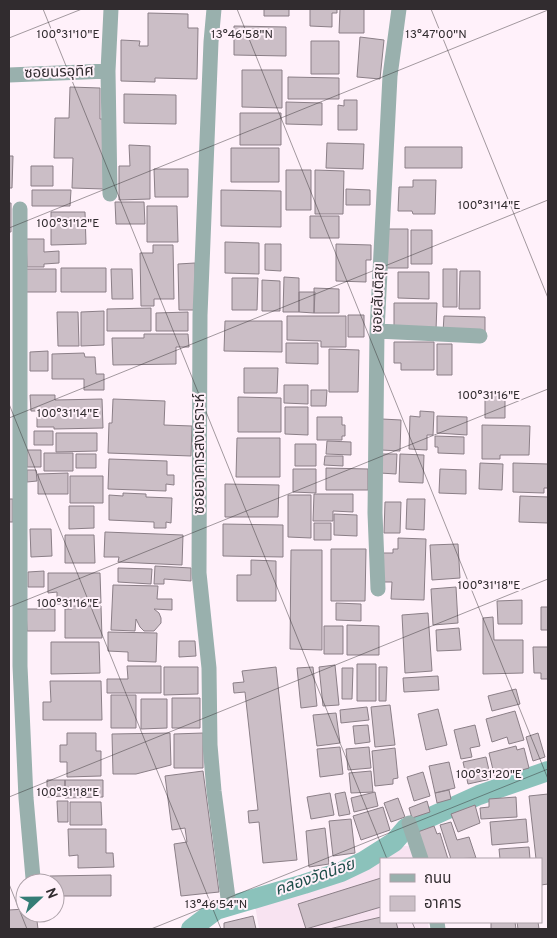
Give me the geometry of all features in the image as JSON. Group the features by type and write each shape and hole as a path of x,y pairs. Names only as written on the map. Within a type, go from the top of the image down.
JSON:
{"street":[{"path":"110,194 108,71 111,9"},
{"name":"ซอยอาคารสงเคราะห์","path":"214,9 200,315 199,573 209,668 210,745 228,898"},
{"name":"ซอยสันติสุข","path":"378,589 375,513 377,331 390,76 399,9"},
{"name":"ซอยนรอุทิศ","path":"9,75 108,71"},
{"path":"20,209 14,666 33,873"},
{"path":"377,331 480,336"},
{"path":"409,823 421,858"}],"shaded area":[{"path":"393,846 411,846 414,858 383,858"},
{"path":"380,861 380,923 428,923 429,929 259,929 255,905 281,900 346,879"}],"building":[{"path":"264,9 289,9 289,16 264,16"},
{"path":"310,9 337,9 337,13 332,13 332,27 310,26"},
{"path":"340,9 364,9 364,33 339,33"},
{"path":"148,13 188,14 188,28 198,28 197,79 155,78 155,82 121,81 121,40 140,41 139,46 148,46"},
{"path":"234,26 286,27 286,56 234,55"},
{"path":"360,37 384,40 380,79 357,77"},
{"path":"311,41 339,41 339,74 311,74"},
{"path":"242,70 282,70 282,108 242,107"},
{"path":"288,77 339,78 339,99 288,99"},
{"path":"70,87 100,88 100,119 105,119 104,189 72,188 73,158 54,158 55,118 69,118"},
{"path":"124,94 176,95 176,124 124,123"},
{"path":"344,100 357,100 357,130 338,130 338,105 344,106"},
{"path":"286,102 322,103 322,125 286,124"},
{"path":"240,113 281,113 281,145 240,145"},
{"path":"327,143 364,144 363,169 326,168"},
{"path":"129,145 150,146 150,199 119,200 119,166 130,166"},
{"path":"405,147 462,147 462,168 405,168"},
{"path":"231,148 279,148 279,182 231,182"},
{"path":"9,156 13,156 12,188 9,188"},
{"path":"31,166 53,166 53,186 31,186"},
{"path":"154,169 188,169 188,197 155,197"},
{"path":"286,170 311,170 311,210 286,210"},
{"path":"315,170 344,171 343,214 315,214"},
{"path":"413,180 436,180 435,214 413,214 412,211 398,211 399,187 413,187"},
{"path":"346,189 370,190 370,205 346,205"},
{"path":"32,190 71,190 70,206 32,206"},
{"path":"221,190 281,191 281,227 221,226"},
{"path":"115,202 144,202 145,224 116,224"},
{"path":"9,203 11,203 11,232 9,232"},
{"path":"147,206 177,206 178,242 147,242"},
{"path":"51,212 85,212 86,244 51,245"},
{"path":"310,216 339,216 339,238 310,238"},
{"path":"384,229 408,229 408,268 384,268"},
{"path":"411,230 432,230 432,264 411,264"},
{"path":"26,239 44,239 44,252 59,251 59,263 44,264 44,267 27,267"},
{"path":"225,242 259,243 259,274 225,273"},
{"path":"265,244 281,244 281,271 265,270"},
{"path":"336,244 371,245 371,260 366,260 366,282 336,281"},
{"path":"153,245 173,245 174,299 154,299 154,306 141,306 140,253 153,253"},
{"path":"195,263 196,310 179,310 178,264"},
{"path":"61,268 106,268 106,292 61,292"},
{"path":"25,269 56,269 56,292 25,292"},
{"path":"111,269 132,269 133,299 112,299"},
{"path":"443,269 457,269 457,307 443,307"},
{"path":"460,271 480,271 480,309 459,309"},
{"path":"398,272 429,272 429,299 398,298"},
{"path":"284,277 299,278 299,312 283,312"},
{"path":"232,278 258,278 257,310 232,310"},
{"path":"262,280 280,281 280,311 262,311"},
{"path":"314,288 339,289 339,313 314,313"},
{"path":"299,292 315,292 314,313 299,312"},
{"path":"394,303 437,303 436,330 394,329"},
{"path":"151,308 151,331 107,331 107,309"},
{"path":"104,311 104,345 81,346 81,312"},
{"path":"57,312 78,312 79,346 58,346"},
{"path":"188,312 188,331 156,331 156,313"},
{"path":"348,315 364,315 364,337 348,337"},
{"path":"287,316 346,316 346,347 321,347 321,341 287,340"},
{"path":"444,316 485,317 485,332 443,332"},
{"path":"225,321 282,321 282,352 224,351"},
{"path":"144,334 188,334 189,347 176,347 176,364 113,365 112,338 144,338"},
{"path":"394,342 434,342 434,370 401,370 401,363 394,363"},
{"path":"286,343 318,343 318,364 286,363"},
{"path":"437,344 452,344 452,375 437,375"},
{"path":"329,349 359,350 358,392 329,392"},
{"path":"48,351 48,371 30,371 30,352"},
{"path":"84,353 85,357 95,357 96,374 104,374 104,390 84,390 84,379 52,379 52,354"},
{"path":"244,368 278,368 277,393 244,393"},
{"path":"284,385 308,385 308,404 284,403"},
{"path":"311,390 327,390 326,406 311,406"},
{"path":"30,395 55,395 55,400 102,399 103,428 54,429 54,427 37,427 37,417 54,417 54,411 31,411"},
{"path":"485,395 505,396 505,418 485,418"},
{"path":"238,397 281,398 281,432 238,432"},
{"path":"113,399 165,401 164,425 192,426 191,456 108,453 109,423 112,423"},
{"path":"285,407 308,407 308,435 285,434"},
{"path":"420,411 434,412 433,435 427,435 427,450 409,449 410,416 420,417"},
{"path":"437,416 467,417 467,435 437,433"},
{"path":"317,417 342,417 342,425 345,425 345,436 342,436 342,440 317,440"},
{"path":"382,419 401,420 400,451 381,450"},
{"path":"482,425 530,426 529,455 500,455 500,459 482,459"},
{"path":"34,431 53,431 53,445 34,445"},
{"path":"56,433 97,433 97,451 56,452"},
{"path":"435,436 464,437 464,454 438,453 438,447 435,447"},
{"path":"237,438 280,438 280,477 236,477"},
{"path":"327,441 351,442 351,455 326,454"},
{"path":"295,444 316,444 316,466 295,466"},
{"path":"27,450 41,450 41,467 27,467"},
{"path":"44,453 73,453 73,471 44,471"},
{"path":"76,454 96,454 96,468 76,468"},
{"path":"380,454 397,454 396,474 380,473"},
{"path":"400,454 424,455 423,483 399,482"},
{"path":"325,456 343,456 343,466 324,465"},
{"path":"109,459 167,461 167,475 174,475 174,485 166,484 166,491 108,489"},
{"path":"480,463 503,464 502,490 479,489"},
{"path":"513,463 548,464 548,488 544,488 544,493 513,492"},
{"path":"326,468 368,469 368,490 326,490"},
{"path":"293,469 316,469 316,493 293,492"},
{"path":"440,469 466,470 466,494 439,493"},
{"path":"27,470 36,470 37,481 27,482"},
{"path":"68,473 68,494 38,494 38,474"},
{"path":"70,476 103,476 103,503 70,503"},
{"path":"225,484 279,485 278,517 225,517"},
{"path":"123,493 146,494 146,497 172,498 171,523 166,522 166,528 154,528 154,522 109,520 109,495 123,496"},
{"path":"314,494 353,494 353,512 333,511 333,521 313,521"},
{"path":"288,495 311,495 311,538 288,537"},
{"path":"520,496 548,497 548,523 519,522"},
{"path":"9,499 13,499 13,522 9,522"},
{"path":"407,499 425,499 424,530 406,529"},
{"path":"385,502 401,502 400,533 384,533"},
{"path":"69,506 94,506 94,528 69,529"},
{"path":"334,514 357,515 357,536 334,535"},
{"path":"314,523 331,523 331,540 314,540"},
{"path":"223,524 283,525 283,557 223,556"},
{"path":"30,529 51,529 52,556 31,557"},
{"path":"105,532 183,535 182,565 118,562 119,557 104,557"},
{"path":"65,535 94,535 95,563 65,563"},
{"path":"398,538 426,539 424,600 391,599 392,582 381,582 382,553 393,553 393,549 398,549"},
{"path":"458,544 460,578 432,580 430,545"},
{"path":"331,549 366,549 365,601 331,601"},
{"path":"291,550 322,550 322,650 290,649"},
{"path":"251,560 276,561 276,601 237,601 237,575 251,575"},
{"path":"155,566 191,568 191,581 164,579 164,584 154,584"},
{"path":"118,568 152,569 151,584 118,582"},
{"path":"44,571 44,587 28,587 28,572"},
{"path":"48,573 100,573 101,603 57,604 57,592 48,593"},
{"path":"113,585 158,586 157,599 172,599 172,610 154,609 159,613 161,623 154,631 144,631 136,619 135,631 111,630"},
{"path":"456,587 458,623 433,625 431,589"},
{"path":"522,600 522,624 498,624 497,601"},
{"path":"336,603 361,604 361,621 336,620"},
{"path":"73,606 101,606 102,638 65,638 65,609 72,609"},
{"path":"541,607 548,607 548,630 541,630"},
{"path":"26,609 55,609 55,631 27,631"},
{"path":"428,613 432,671 405,673 402,615"},
{"path":"493,617 494,640 523,640 523,673 483,674 483,618"},
{"path":"347,625 379,626 379,655 347,655"},
{"path":"324,626 343,626 343,654 324,654"},
{"path":"459,628 461,650 437,651 436,630"},
{"path":"108,632 157,633 156,662 128,661 128,652 108,651"},
{"path":"179,641 195,641 196,656 179,657"},
{"path":"51,642 99,642 100,673 51,674"},
{"path":"533,647 548,647 548,679 541,679 541,673 534,673"},
{"path":"357,664 376,664 376,701 357,701"},
{"path":"335,665 339,705 323,706 319,667"},
{"path":"127,666 161,666 161,693 107,693 107,679 128,679"},
{"path":"164,667 198,667 198,694 164,695"},
{"path":"276,667 297,860 263,863 259,822 249,823 248,811 258,810 245,692 234,693 233,683 244,682 242,671"},
{"path":"313,667 317,706 301,708 297,668"},
{"path":"379,667 387,667 386,701 379,701"},
{"path":"342,668 353,668 352,699 342,699"},
{"path":"438,676 439,690 404,692 403,678"},
{"path":"50,681 101,681 102,720 43,720 43,702 51,702"},
{"path":"516,689 520,704 492,711 488,696"},
{"path":"111,695 136,695 136,728 111,728"},
{"path":"172,698 200,698 200,728 172,728"},
{"path":"141,699 167,699 167,728 141,729"},
{"path":"390,705 395,745 375,747 371,707"},
{"path":"367,707 369,720 341,723 340,710"},
{"path":"438,709 447,745 426,750 418,714"},
{"path":"515,711 524,740 509,744 507,737 492,742 486,719"},
{"path":"336,713 340,743 317,746 313,715"},
{"path":"368,725 370,742 355,744 353,726"},
{"path":"475,725 480,746 470,748 472,757 461,759 454,730"},
{"path":"67,733 96,733 96,751 101,751 101,776 67,777 67,762 60,762 60,745 67,745"},
{"path":"170,733 171,765 136,774 113,774 112,734"},
{"path":"203,733 203,768 174,768 174,734"},
{"path":"538,733 545,757 533,761 526,737"},
{"path":"516,746 517,750 524,748 529,768 495,778 489,753"},
{"path":"340,747 343,774 320,777 317,749"},
{"path":"369,747 371,768 348,770 346,749"},
{"path":"395,748 398,778 393,779 393,784 375,786 372,751"},
{"path":"486,757 491,779 468,784 463,762"},
{"path":"449,762 455,788 435,793 429,766"},
{"path":"203,771 219,892 181,896 174,844 187,842 185,828 172,830 165,776"},
{"path":"371,771 373,792 351,793 349,773"},
{"path":"423,772 430,796 414,801 407,777"},
{"path":"47,780 65,780 65,796 47,797"},
{"path":"65,780 103,780 103,797 65,798"},
{"path":"449,790 451,799 437,803 435,793"},
{"path":"345,792 350,814 339,816 335,794"},
{"path":"375,792 378,806 354,812 351,798"},
{"path":"330,793 334,815 311,819 307,797"},
{"path":"548,794 548,884 542,885 542,858 536,858 529,796"},
{"path":"516,797 517,817 481,819 480,808 489,807 489,799"},
{"path":"398,798 405,817 391,822 384,803"},
{"path":"57,801 68,801 68,822 58,822"},
{"path":"427,801 430,812 412,818 409,808"},
{"path":"70,802 101,802 102,825 70,825"},
{"path":"475,805 480,823 458,832 451,814"},
{"path":"383,807 390,830 361,840 353,816"},
{"path":"351,819 355,853 333,856 329,821"},
{"path":"526,819 528,842 492,845 490,822"},
{"path":"451,822 457,840 469,837 476,858 451,858 440,825"},
{"path":"434,826 437,834 440,833 448,858 424,858 415,833"},
{"path":"325,828 329,864 309,867 306,831"},
{"path":"68,829 106,829 106,853 113,853 114,867 78,868 78,855 69,856"},
{"path":"529,847 530,858 500,858 499,849"},
{"path":"111,875 111,896 65,896 65,876"},
{"path":"380,878 380,907 306,929 298,904"},
{"path":"9,910 15,910 15,923 37,923 38,929 9,929"},
{"path":"253,916 256,929 224,929 224,923"},
{"path":"380,917 380,923 396,923 398,929 329,929"},
{"path":"491,923 515,923 516,929 491,929"},
{"path":"517,923 538,923 539,929 518,929"}],"waterway":[{"name":"คลองวัดน้อย","path":"415,824 479,795 548,771"},
{"name":"คลองวัดน้อย","path":"191,929 216,910 341,872 364,861 394,842 406,828"}]}
